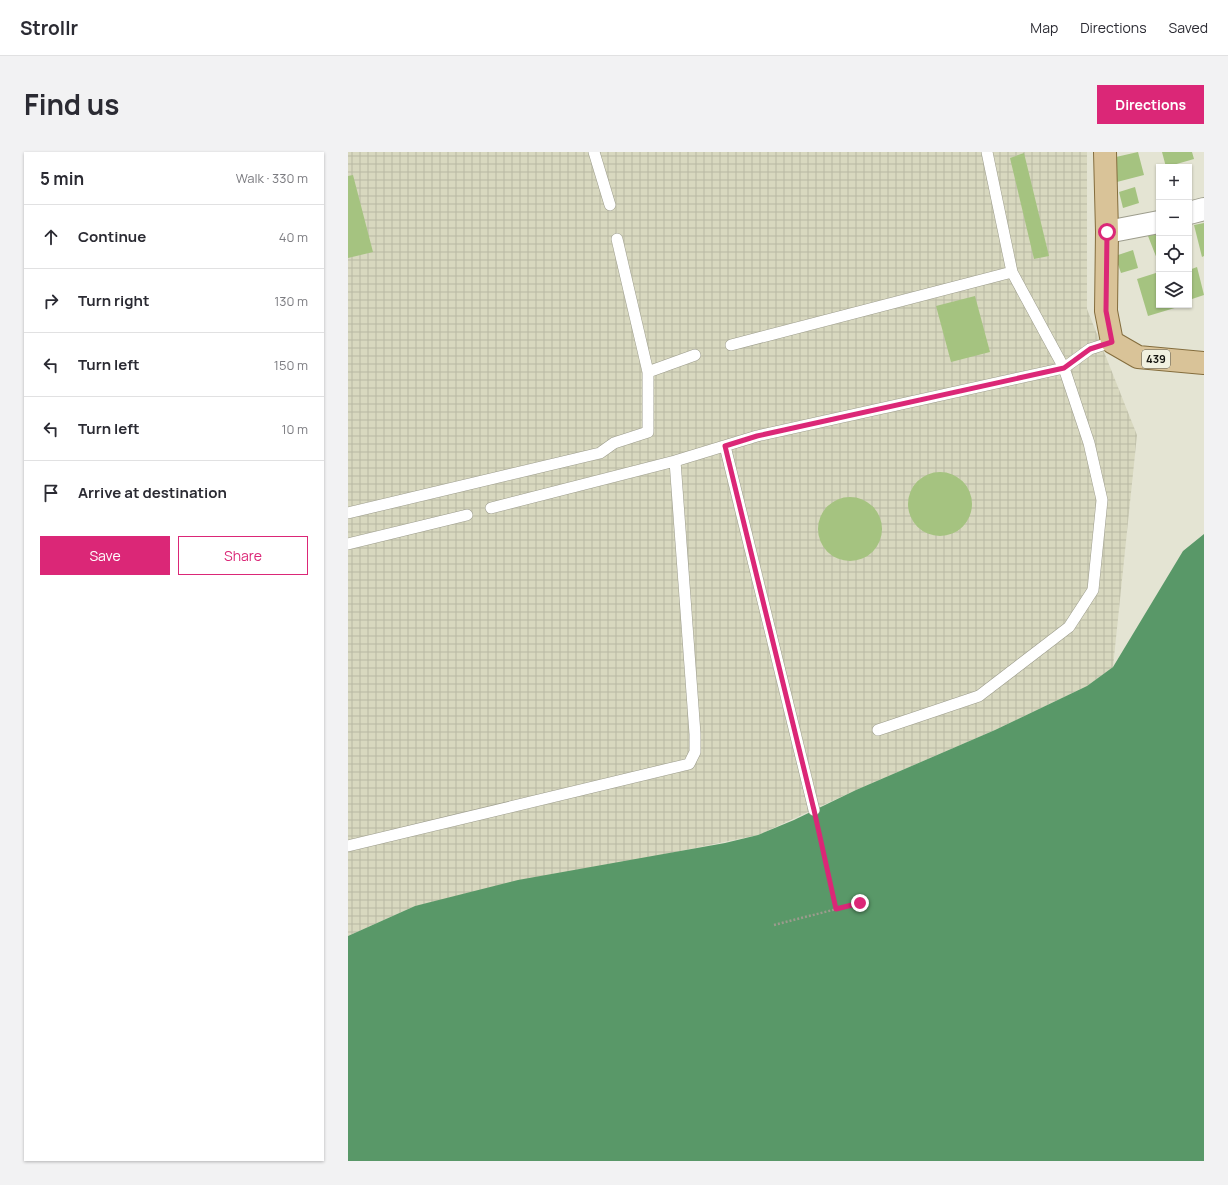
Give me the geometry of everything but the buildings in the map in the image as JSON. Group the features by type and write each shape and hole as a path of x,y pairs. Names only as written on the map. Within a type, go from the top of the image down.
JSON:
{"main road":[{"path":"1105,152 1107,232 1106,311 1112,342"},
{"name":"439","path":"1112,342 1138,357 1204,363"}],"street":[{"path":"1192,212 1204,209"},
{"path":"1107,232 1156,223"}],"lane":[{"path":"594,152 610,205"},
{"path":"878,730 980,696 1068,627 1093,590 1102,500 1089,443 1064,368 1012,272 987,152"},
{"path":"348,513 600,453 614,443 648,432 648,372 617,239"},
{"path":"731,345 1012,272"},
{"path":"491,508 675,461 757,436 1064,368 1090,349 1112,342"},
{"path":"648,372 695,356"},
{"path":"725,446 814,810"},
{"path":"348,846 689,764 695,752 695,734 675,461"},
{"path":"348,544 467,515"}],"path":[{"path":"814,810 836,909"},
{"path":"774,925 860,903"}],"shaded area":[{"path":"348,152 1087,152 1087,309 1137,435 1113,667 1087,686 995,730 856,790 758,835 415,906 348,936"},
{"path":"1204,534 1204,1161 348,1161 348,936 415,906 518,880 725,843 758,835 794,820 856,790 995,730 1087,686 1113,667 1183,551"}],"route":[{"path":"860,903 836,909 814,810 725,446 757,436 1064,368 1090,349 1112,342 1106,311 1107,232"}]}
